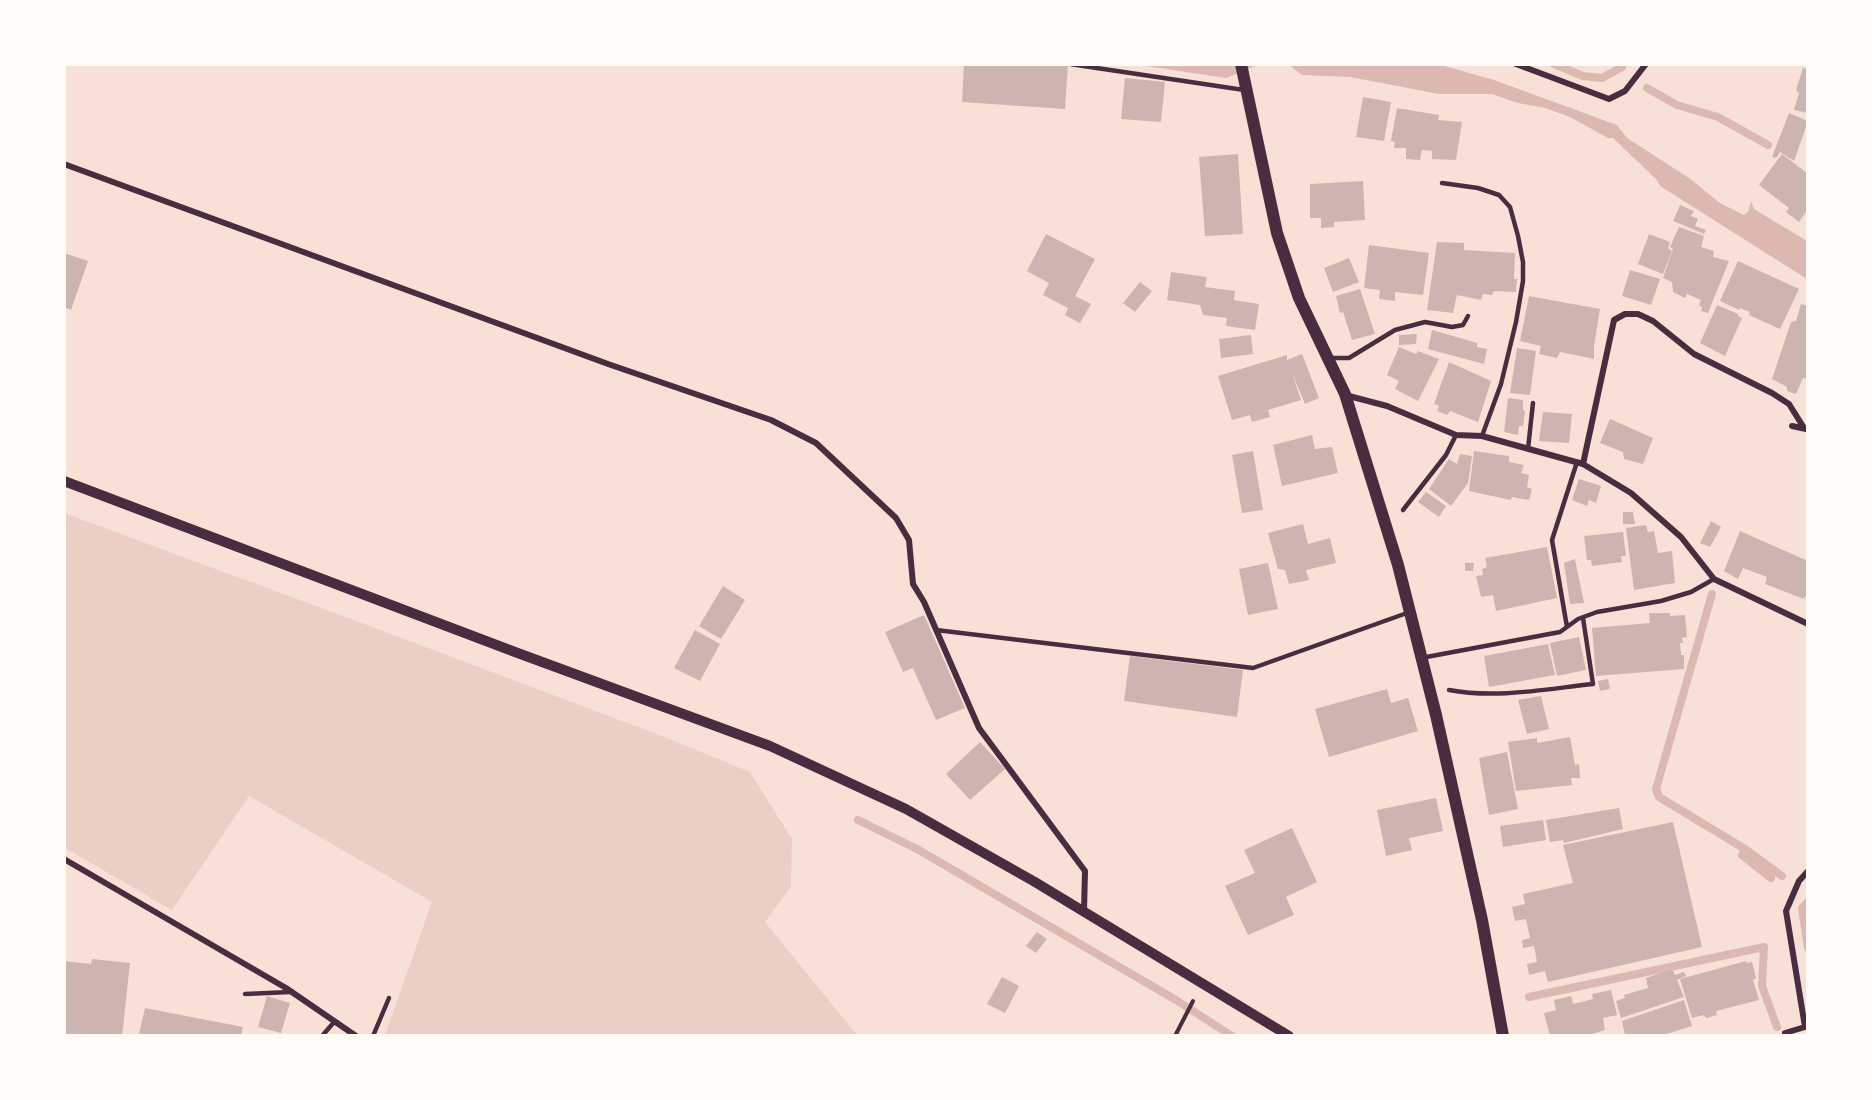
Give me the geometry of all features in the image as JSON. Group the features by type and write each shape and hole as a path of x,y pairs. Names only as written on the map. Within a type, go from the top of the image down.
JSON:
{"main road":[{"path":"1242,70 1277,233 1299,298 1345,394 1398,565 1482,920 1503,1035"}],"street":[{"path":"1516,64 1609,99 1625,91 1646,64"},
{"path":"64,164 608,364 771,420 816,443 896,518 909,540 913,584 924,602 979,728 1085,871 1084,911"},
{"path":"1580,463 1614,320 1625,314 1638,314 1653,321 1694,354 1789,404 1806,429"},
{"path":"1345,394 1387,406 1456,435 1482,436 1580,463 1631,493 1681,537 1714,579 1808,624"},
{"path":"1792,426 1806,429"},
{"path":"64,481 770,746 906,809 1084,911 1289,1035"},
{"path":"64,858 292,992 356,1035"},
{"path":"1785,1032 1806,1027 1786,911 1799,881 1808,871"}],"lane":[{"path":"1070,64 1246,90"},
{"path":"1442,183 1478,188 1499,195 1510,207 1523,262 1523,281 1516,322 1501,384 1482,436"},
{"path":"1328,358 1349,358 1395,330 1425,322 1452,327 1463,325 1468,316"},
{"path":"1528,449 1533,403"},
{"path":"1402,510 1446,455 1456,435"},
{"path":"1567,627 1552,540 1580,463"},
{"path":"1421,658 1560,632 1597,612 1662,601 1691,592 1714,579"},
{"path":"936,630 1253,668 1410,612"},
{"path":"1449,690 1471,694 1494,694 1593,684 1583,618"},
{"path":"245,994 292,992"},
{"path":"373,1035 389,998"},
{"path":"322,1035 335,1021"}],"path":[{"path":"1174,1035 1192,1001"}],"shaded area":[{"path":"1140,65 1258,65 1226,78"},
{"path":"1289,65 1441,65 1494,80 1617,125 1627,138 1689,178 1720,203 1744,215 1748,212 1751,201 1754,209 1807,241 1807,279 1660,186 1657,180 1613,138 1608,138 1570,117 1492,94 1439,94 1350,77 1302,75"},
{"path":"64,513 667,738 750,772 792,839 791,886 765,922 857,1035 385,1035 432,902 249,796 172,910 65,848"}],"building":[{"path":"964,64 1068,64 1065,109 962,102"},
{"path":"1803,68 1808,69 1808,113 1794,110 1799,93 1796,90"},
{"path":"1125,78 1165,82 1161,122 1121,119"},
{"path":"1363,97 1391,102 1384,141 1356,137"},
{"path":"1397,108 1439,115 1438,120 1462,122 1456,160 1432,159 1432,151 1422,150 1420,160 1406,159 1406,148 1394,148 1395,142 1391,141"},
{"path":"1789,113 1808,121 1794,161 1780,152 1776,158 1772,157"},
{"path":"1238,154 1243,234 1205,236 1199,157"},
{"path":"1782,154 1808,174 1808,209 1799,222 1786,212 1789,208 1759,185"},
{"path":"1363,181 1365,220 1334,222 1334,227 1321,228 1321,218 1310,218 1310,184"},
{"path":"1680,205 1694,211 1691,216 1698,219 1695,226 1706,230 1704,234 1673,221"},
{"path":"1679,227 1704,236 1701,247 1714,251 1713,257 1729,261 1708,313 1701,311 1702,307 1699,305 1701,300 1687,294 1685,298 1673,292 1672,282 1663,278 1673,249 1670,247"},
{"path":"1046,234 1095,259 1075,296 1091,304 1080,323 1065,315 1068,308 1043,295 1049,283 1027,271"},
{"path":"1649,234 1670,242 1668,248 1672,251 1663,274 1638,264"},
{"path":"1437,242 1464,243 1464,250 1515,253 1516,292 1494,291 1492,295 1483,294 1481,300 1457,295 1453,313 1427,310"},
{"path":"1369,245 1429,253 1423,295 1395,292 1395,301 1379,299 1380,290 1364,288"},
{"path":"64,253 88,261 71,310 64,307"},
{"path":"1349,258 1359,282 1333,292 1324,268"},
{"path":"1738,261 1799,289 1780,329 1749,315 1750,312 1740,308 1739,310 1720,301"},
{"path":"1630,270 1660,279 1651,305 1622,296"},
{"path":"1171,272 1207,277 1205,287 1235,291 1234,300 1259,304 1255,330 1226,326 1227,318 1203,315 1200,305 1167,300"},
{"path":"1140,282 1152,291 1135,312 1123,303"},
{"path":"1360,289 1375,334 1352,340 1343,312 1340,313 1336,296"},
{"path":"1529,296 1600,309 1594,359 1560,352 1557,358 1539,354 1541,346 1520,341"},
{"path":"1801,304 1808,306 1808,379 1803,378 1796,394 1787,391 1787,387 1772,379 1791,322 1796,321"},
{"path":"1717,305 1742,318 1725,356 1700,343"},
{"path":"1432,330 1477,343 1477,347 1487,349 1484,364 1428,349"},
{"path":"1417,334 1416,344 1399,345 1399,335"},
{"path":"1251,335 1253,354 1221,358 1219,339"},
{"path":"1399,347 1416,354 1418,351 1439,359 1418,401 1395,389 1399,381 1387,375"},
{"path":"1517,348 1536,351 1530,395 1510,393"},
{"path":"1302,354 1319,398 1305,404 1292,373 1301,400 1268,410 1270,417 1252,422 1250,415 1232,420 1218,376 1287,355 1287,360"},
{"path":"1449,362 1491,381 1478,422 1450,411 1447,415 1437,411 1439,406 1434,404"},
{"path":"1508,398 1523,400 1525,411 1523,426 1519,426 1518,435 1504,432"},
{"path":"1543,412 1572,414 1569,443 1539,441"},
{"path":"1610,419 1653,438 1643,464 1624,459 1623,452 1600,443"},
{"path":"1312,435 1315,449 1332,447 1338,473 1282,486 1273,445"},
{"path":"1253,451 1263,510 1242,513 1232,455"},
{"path":"1474,451 1509,456 1509,462 1524,465 1521,473 1529,475 1527,487 1532,489 1529,500 1512,497 1511,500 1469,491"},
{"path":"1460,454 1472,456 1468,483 1451,506 1429,489 1449,459 1457,464"},
{"path":"1579,479 1601,486 1596,503 1589,500 1587,506 1572,500"},
{"path":"1426,492 1446,506 1439,517 1418,502"},
{"path":"1623,512 1633,512 1635,524 1623,524"},
{"path":"1711,521 1721,527 1710,547 1700,543"},
{"path":"1303,524 1308,544 1330,538 1336,563 1306,570 1309,580 1289,584 1285,570 1278,569 1268,533"},
{"path":"1646,525 1648,532 1654,531 1658,553 1672,551 1675,583 1634,590 1626,528"},
{"path":"1740,531 1808,561 1808,591 1804,599 1765,584 1767,577 1743,568 1738,579 1724,571"},
{"path":"1623,532 1626,556 1621,556 1622,562 1592,566 1591,560 1587,560 1584,536"},
{"path":"1547,547 1557,598 1496,611 1493,595 1481,597 1476,576 1483,575 1482,569 1487,567 1485,558"},
{"path":"1575,559 1584,603 1570,604 1564,563"},
{"path":"1268,563 1278,609 1248,615 1239,569"},
{"path":"1465,563 1474,563 1473,571 1465,571"},
{"path":"723,586 745,600 721,639 699,626"},
{"path":"1649,613 1670,613 1670,616 1685,615 1687,637 1682,638 1683,643 1680,643 1681,655 1684,655 1684,669 1596,676 1592,628 1650,623"},
{"path":"924,615 965,708 936,720 913,668 903,672 885,632"},
{"path":"695,630 720,644 700,681 674,668"},
{"path":"1579,637 1586,670 1557,676 1550,643"},
{"path":"1548,644 1555,675 1489,687 1484,656"},
{"path":"1130,656 1243,670 1237,717 1124,701"},
{"path":"1608,679 1610,689 1600,691 1598,681"},
{"path":"1387,689 1391,703 1408,698 1418,731 1329,757 1315,709"},
{"path":"1541,696 1549,729 1527,734 1518,700"},
{"path":"1570,737 1575,765 1579,764 1580,778 1571,778 1572,785 1516,791 1508,742 1537,738 1537,743"},
{"path":"980,742 1005,769 970,800 946,774"},
{"path":"1507,752 1518,809 1489,815 1479,758"},
{"path":"1436,798 1443,831 1409,838 1412,850 1386,856 1377,810"},
{"path":"1619,808 1623,829 1564,843 1563,840 1550,842 1546,820"},
{"path":"1543,820 1546,840 1503,847 1500,826"},
{"path":"1673,822 1702,947 1548,982 1545,971 1529,975 1527,964 1537,962 1534,946 1523,948 1522,940 1530,938 1526,919 1515,921 1512,907 1525,904 1523,894 1573,883 1563,845"},
{"path":"1292,828 1317,882 1286,897 1294,915 1248,935 1225,886 1255,873 1244,850"},
{"path":"1037,932 1047,939 1036,953 1026,946"},
{"path":"92,959 130,963 122,1036 64,1034 64,961 91,964"},
{"path":"1746,961 1747,963 1752,962 1756,978 1753,980 1759,1000 1716,1011 1717,1015 1706,1018 1704,1015 1692,1018 1680,979"},
{"path":"1672,969 1675,975 1684,972 1686,976 1677,980 1684,997 1621,1018 1616,1001 1625,998 1624,995 1648,988 1646,978"},
{"path":"1002,977 1019,986 1005,1013 987,1004"},
{"path":"1611,990 1617,1015 1603,1018 1605,1030 1586,1036 1550,1036 1544,1013 1556,1010 1554,1000 1571,996 1573,1004 1593,999 1592,994"},
{"path":"267,996 290,1003 281,1033 258,1027"},
{"path":"1684,1000 1692,1026 1660,1036 1625,1036 1622,1021"},
{"path":"145,1008 243,1027 241,1036 139,1034"}],"waterway":[{"path":"1554,64 1583,76 1602,78 1622,67"},
{"path":"1647,88 1677,105 1718,117 1768,145"},
{"path":"1712,594 1656,789 1659,797 1745,849 1782,876"},
{"path":"858,820 917,849 1176,1000 1232,1036"},
{"path":"1745,849 1742,855 1771,878"},
{"path":"1808,902 1802,908 1808,948"},
{"path":"1529,997 1764,947 1762,986 1777,1027"}]}
